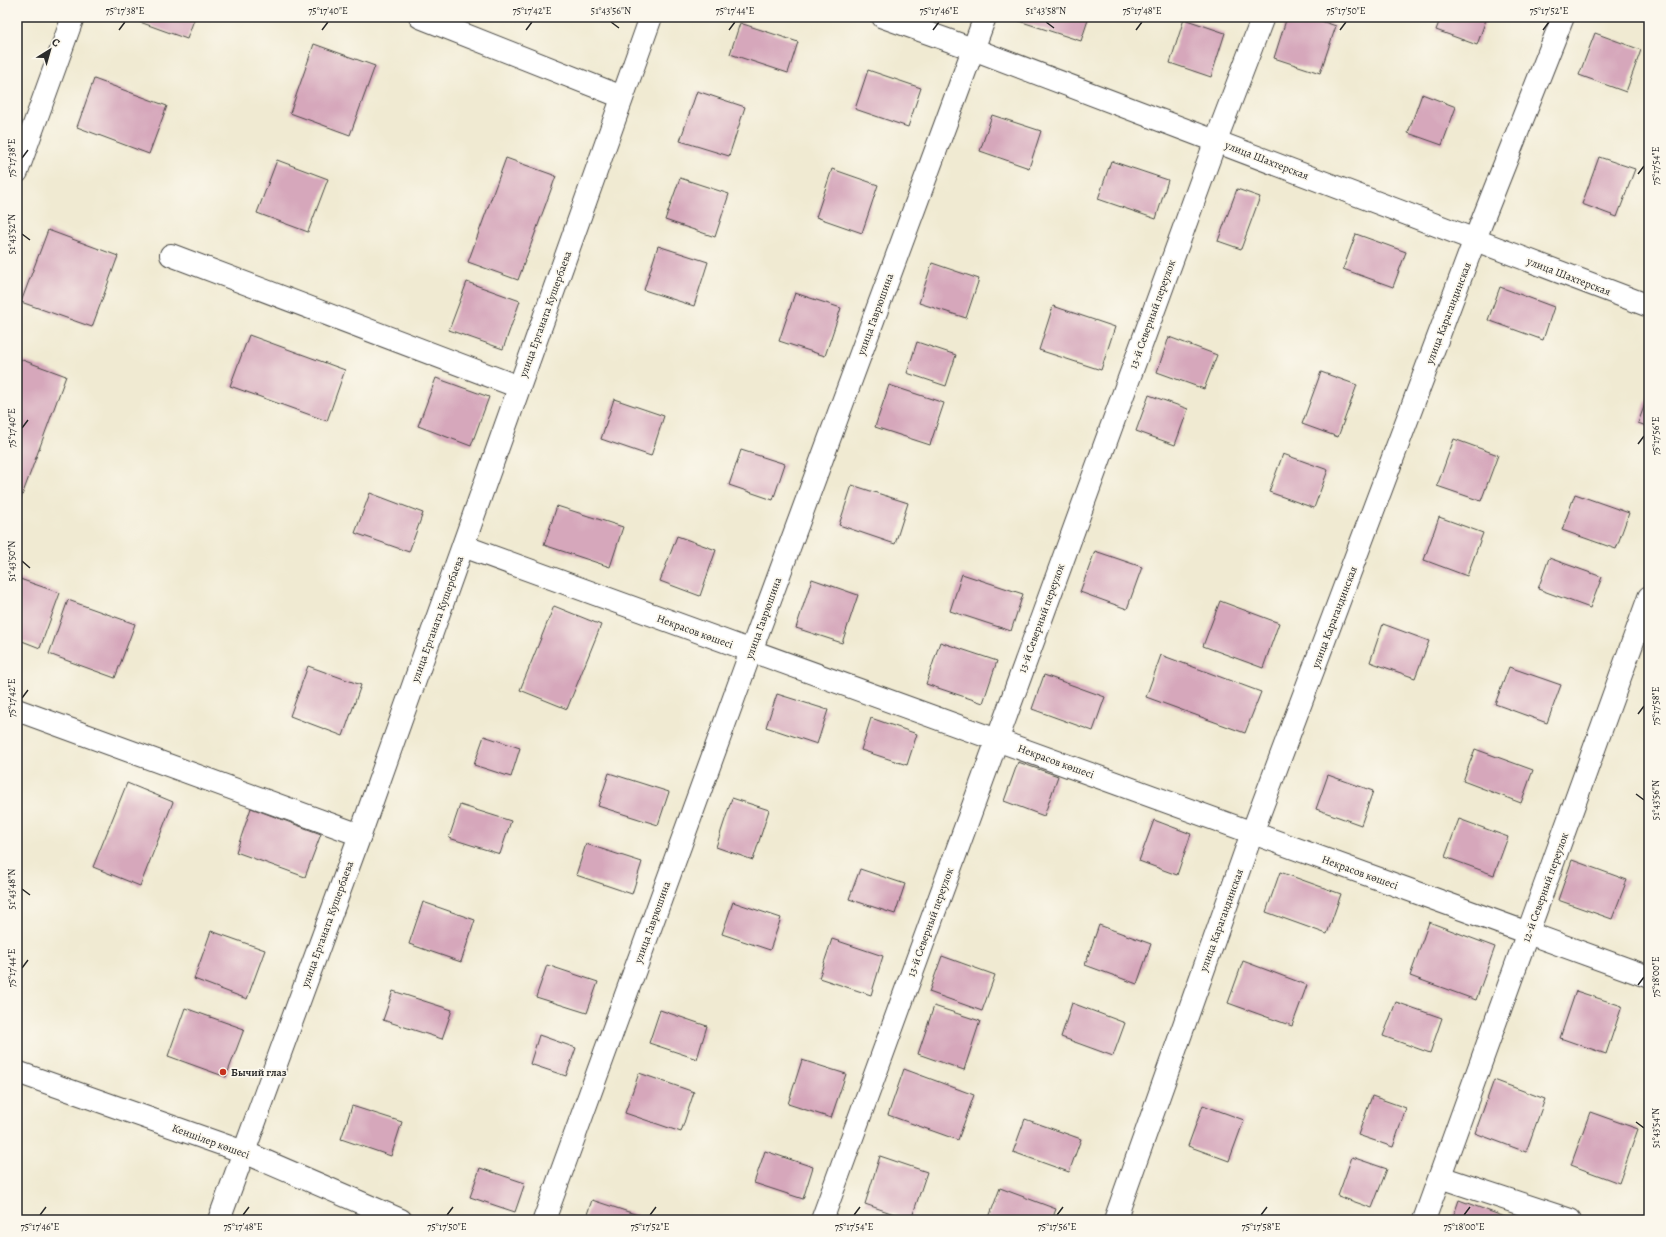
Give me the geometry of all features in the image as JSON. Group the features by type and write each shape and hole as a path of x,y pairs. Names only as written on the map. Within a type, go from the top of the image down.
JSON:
{"street":[{"path":"17,172 74,17"},
{"path":"420,17 622,97"},
{"name":"улица Ерганата Кушербаева","path":"218,1220 360,835 651,17"},
{"name":"улица Шахтерская","path":"883,17 973,48 1649,306"},
{"name":"улица Гаврюшина","path":"544,1220 751,651 985,17"},
{"name":"13-й Северный переулок","path":"822,1220 996,740 1216,140 1263,17"},
{"name":"улица Карагандинская","path":"1115,1220 1252,833 1475,239 1563,17"},
{"path":"171,255 519,387"},
{"name":"Некрасов көшесі","path":"462,546 1649,977"},
{"name":"12-й Северный переулок","path":"1424,1220 1649,597"},
{"path":"17,710 360,835"},
{"name":"Кеншілер көшесі","path":"17,1072 244,1152 401,1220"},
{"path":"1440,1176 1570,1220"}],"building":[{"path":"126,17 195,17 187,39"},
{"path":"1021,17 1089,17 1081,41 1019,21"},
{"path":"1287,17 1310,17 1336,26 1320,73 1274,58"},
{"path":"1441,17 1487,17 1477,45 1436,30"},
{"path":"1184,19 1225,33 1211,77 1170,63"},
{"path":"740,23 798,42 788,73 730,54"},
{"path":"1595,33 1641,50 1626,92 1579,75"},
{"path":"314,44 375,66 350,135 290,113"},
{"path":"868,70 921,88 908,127 855,109"},
{"path":"94,79 167,106 149,154 77,127"},
{"path":"697,91 745,107 729,156 680,141"},
{"path":"1422,94 1456,107 1442,145 1408,133"},
{"path":"992,115 1041,131 1029,168 980,151"},
{"path":"1599,157 1635,169 1617,217 1582,204"},
{"path":"506,158 556,176 518,280 468,262"},
{"path":"277,160 328,179 308,232 257,213"},
{"path":"1111,161 1168,180 1156,219 1098,199"},
{"path":"832,169 878,185 862,233 816,217"},
{"path":"680,178 729,194 715,237 665,220"},
{"path":"1237,189 1260,197 1241,249 1218,241"},
{"path":"48,230 118,256 92,327 21,302"},
{"path":"1356,234 1406,252 1393,287 1343,269"},
{"path":"658,246 708,262 694,306 644,290"},
{"path":"932,263 979,279 966,318 919,303"},
{"path":"467,282 520,301 503,349 449,330"},
{"path":"1500,287 1554,307 1543,340 1488,320"},
{"path":"795,293 841,308 825,356 779,341"},
{"path":"1053,306 1115,327 1101,370 1039,350"},
{"path":"249,335 345,370 327,421 230,386"},
{"path":"1169,337 1217,355 1204,389 1157,372"},
{"path":"917,342 956,355 946,386 907,373"},
{"path":"17,358 66,376 17,509"},
{"path":"1321,372 1357,385 1338,437 1302,424"},
{"path":"436,378 489,397 471,446 418,426"},
{"path":"889,385 944,403 930,445 875,427"},
{"path":"1649,393 1649,427 1638,423"},
{"path":"1149,395 1188,409 1175,445 1136,431"},
{"path":"614,399 664,416 651,456 601,439"},
{"path":"1454,439 1498,455 1481,501 1437,486"},
{"path":"741,450 785,464 773,500 729,485"},
{"path":"1283,454 1328,470 1314,508 1269,492"},
{"path":"852,485 908,503 895,544 839,525"},
{"path":"370,493 423,513 409,552 355,533"},
{"path":"1575,494 1629,513 1616,549 1562,530"},
{"path":"557,506 623,527 610,567 544,545"},
{"path":"1439,517 1483,533 1467,576 1424,560"},
{"path":"677,536 716,550 700,596 660,581"},
{"path":"1095,551 1142,567 1127,609 1080,592"},
{"path":"1549,558 1602,577 1590,608 1538,589"},
{"path":"962,574 1023,594 1011,631 950,611"},
{"path":"17,578 60,593 40,648 17,639"},
{"path":"812,579 858,595 842,643 796,628"},
{"path":"68,600 135,624 115,678 49,654"},
{"path":"1220,601 1279,623 1263,668 1203,646"},
{"path":"554,606 601,625 567,709 520,690"},
{"path":"1383,624 1429,641 1415,678 1370,662"},
{"path":"940,642 997,661 983,703 926,684"},
{"path":"1161,655 1261,692 1245,733 1146,697"},
{"path":"308,666 361,685 343,736 290,716"},
{"path":"1509,667 1561,685 1547,723 1495,704"},
{"path":"1044,675 1105,697 1093,731 1032,709"},
{"path":"777,694 828,710 817,744 766,727"},
{"path":"871,718 917,734 907,765 861,750"},
{"path":"484,736 520,748 511,777 474,765"},
{"path":"1475,749 1533,770 1521,803 1463,781"},
{"path":"1018,762 1058,776 1044,816 1004,801"},
{"path":"609,773 669,792 658,825 598,806"},
{"path":"1328,775 1373,791 1361,825 1316,809"},
{"path":"127,783 173,802 140,886 93,867"},
{"path":"732,798 769,810 753,860 716,847"},
{"path":"460,805 511,821 500,854 449,838"},
{"path":"251,808 321,834 305,877 236,852"},
{"path":"1459,819 1508,837 1494,875 1445,857"},
{"path":"1154,820 1191,834 1177,875 1139,861"},
{"path":"586,844 642,862 632,894 576,875"},
{"path":"1572,860 1627,880 1612,919 1558,900"},
{"path":"860,869 905,884 895,914 849,899"},
{"path":"1280,872 1341,894 1327,934 1266,912"},
{"path":"423,902 475,920 461,962 409,944"},
{"path":"733,902 781,918 770,950 722,934"},
{"path":"1429,922 1495,947 1476,1000 1410,976"},
{"path":"1099,925 1151,944 1137,984 1085,965"},
{"path":"211,931 265,950 247,999 194,979"},
{"path":"832,939 883,956 871,995 819,978"},
{"path":"942,956 995,975 982,1011 929,992"},
{"path":"1243,961 1307,985 1292,1026 1228,1003"},
{"path":"547,965 598,982 587,1013 536,997"},
{"path":"393,991 452,1010 442,1039 383,1020"},
{"path":"1576,991 1622,1006 1606,1054 1560,1038"},
{"path":"1396,1002 1442,1018 1430,1053 1383,1036"},
{"path":"1072,1003 1125,1023 1113,1056 1061,1037"},
{"path":"934,1006 980,1021 964,1070 918,1054"},
{"path":"185,1008 244,1029 226,1077 168,1056"},
{"path":"660,1010 707,1026 697,1059 649,1043"},
{"path":"539,1035 576,1048 566,1076 530,1064"},
{"path":"802,1060 846,1074 831,1118 788,1104"},
{"path":"904,1069 974,1095 958,1140 888,1115"},
{"path":"639,1073 694,1092 681,1132 625,1113"},
{"path":"1494,1080 1545,1099 1526,1152 1475,1133"},
{"path":"1372,1096 1406,1108 1393,1147 1358,1135"},
{"path":"1203,1105 1244,1120 1229,1161 1188,1146"},
{"path":"352,1106 402,1122 391,1156 341,1139"},
{"path":"1590,1112 1638,1129 1619,1183 1571,1165"},
{"path":"1025,1119 1081,1139 1069,1172 1013,1152"},
{"path":"765,1151 813,1167 803,1199 754,1183"},
{"path":"880,1156 927,1172 911,1220 865,1204"},
{"path":"1352,1157 1387,1169 1372,1208 1338,1196"},
{"path":"480,1168 525,1183 515,1212 470,1197"},
{"path":"1000,1188 1056,1209 1052,1220 988,1220"},
{"path":"592,1200 647,1218 646,1220 585,1220"},
{"path":"1459,1200 1513,1220 1452,1220"}],"place":[{"name":"Бычий глаз","path":"223,1072"}]}
